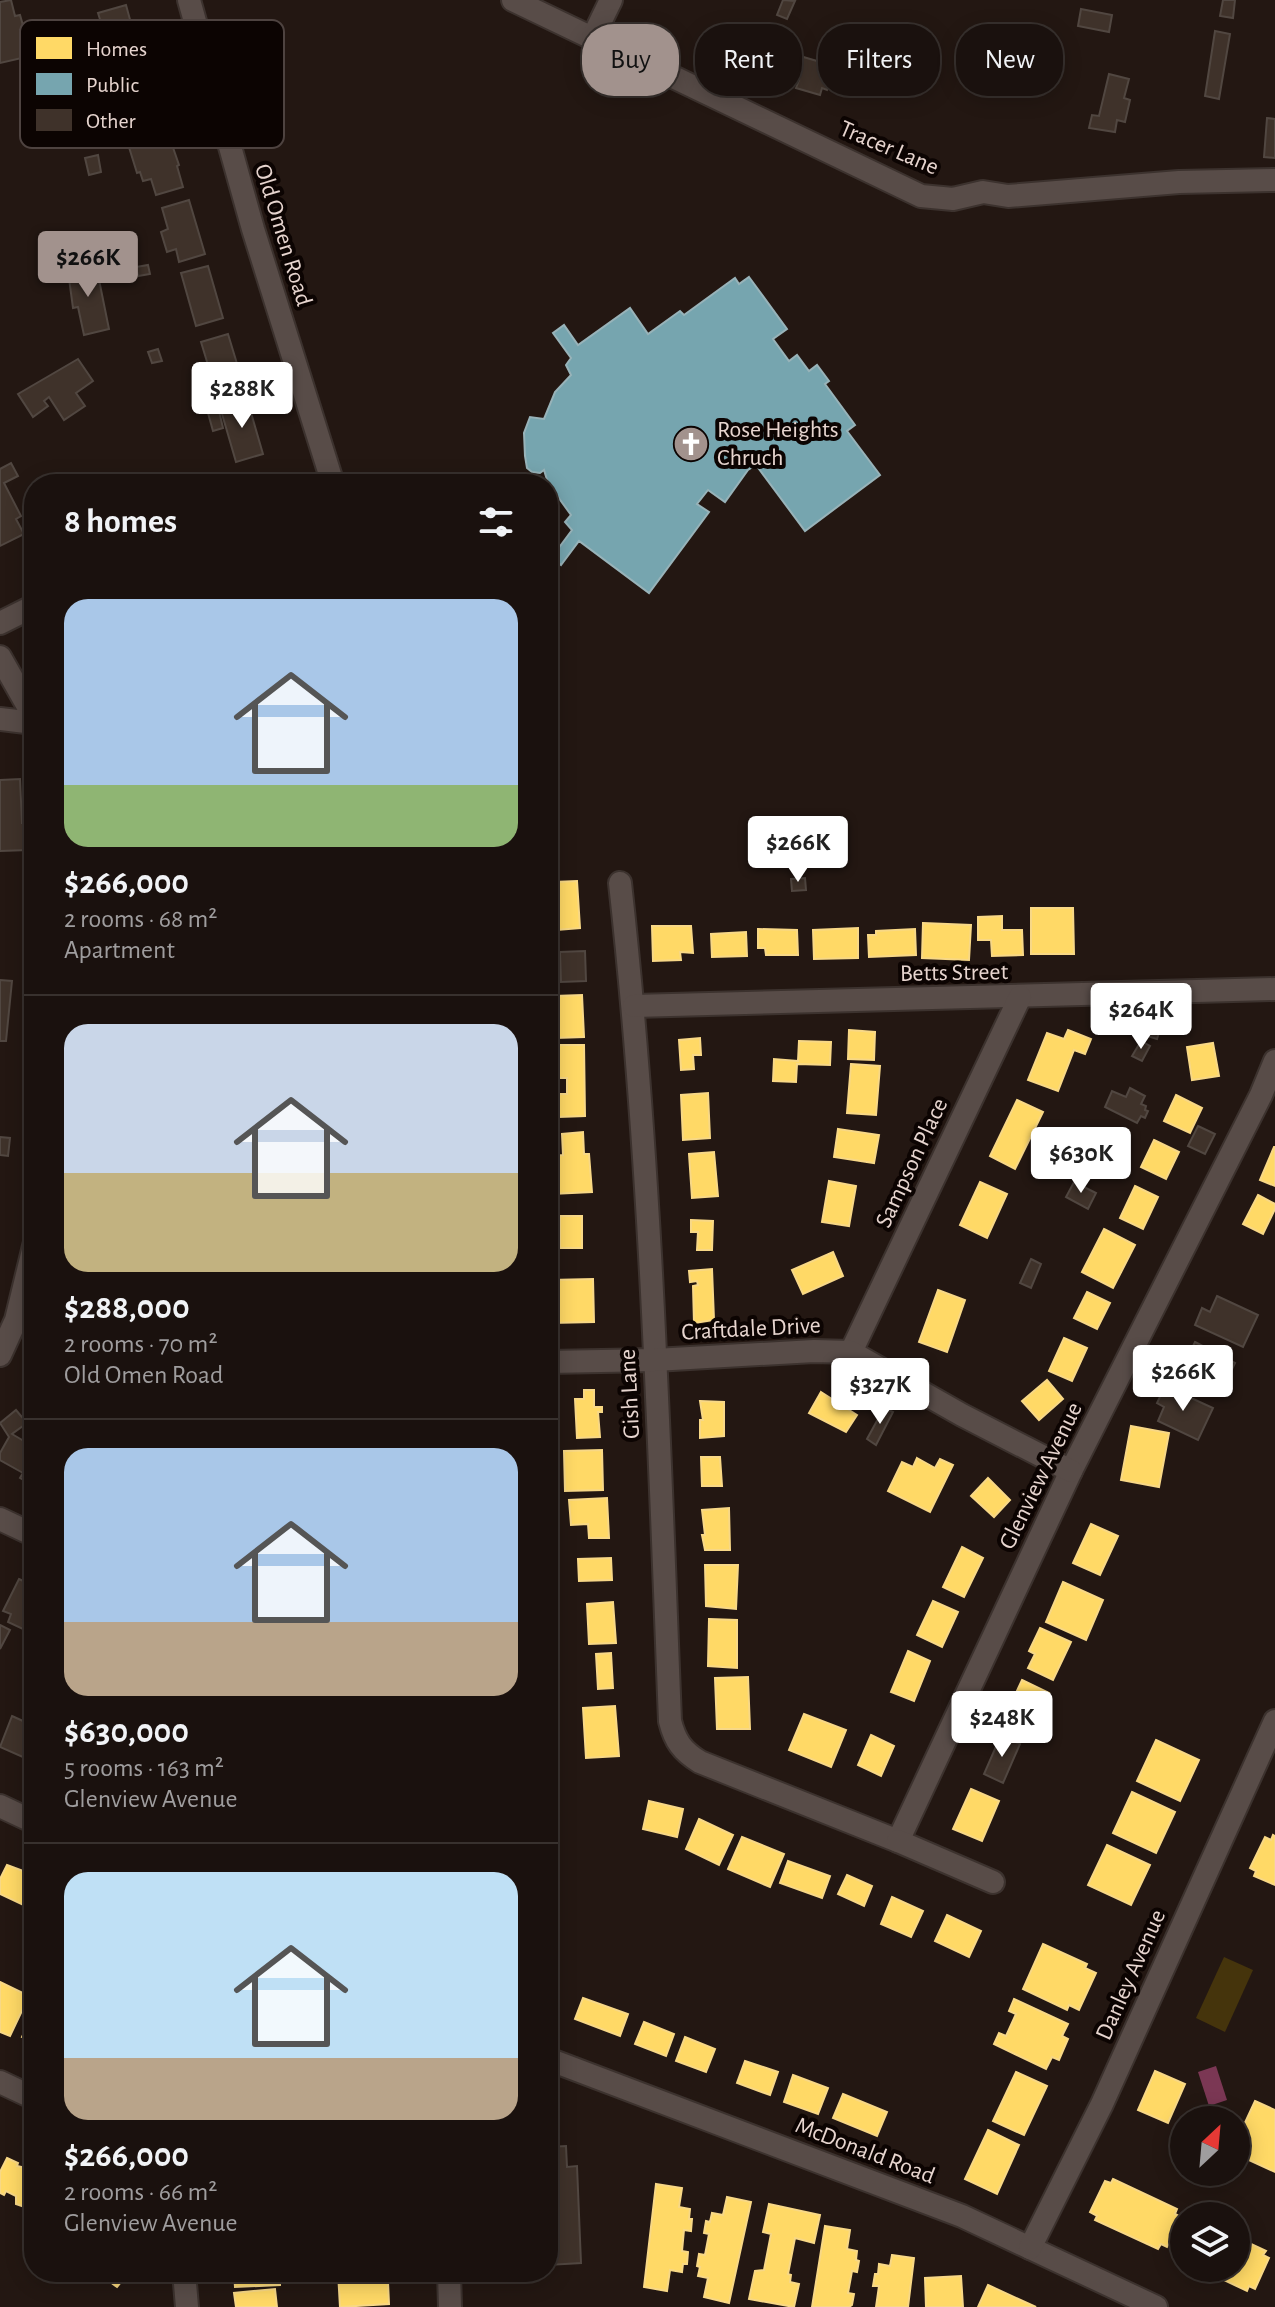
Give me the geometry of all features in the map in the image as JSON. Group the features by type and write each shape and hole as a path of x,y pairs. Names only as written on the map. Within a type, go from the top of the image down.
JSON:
{"street":[{"name":"Old Omen Road","path":"189,0 195,20"},
{"name":"Tracer Lane","path":"513,0 582,32"},
{"path":"599,24 611,0"},
{"name":"Tracer Lane","path":"679,79 921,196 953,199 983,192 1008,196 1179,182 1275,180"},
{"name":"Old Omen Road","path":"230,148 330,474"},
{"path":"0,623 24,611"},
{"path":"0,657 24,701"},
{"path":"0,719 24,720"},
{"name":"Gish Lane","path":"620,883 634,1006 655,1360 670,1721 674,1739 685,1753 700,1762 898,1841"},
{"name":"Betts Street","path":"634,1006 1275,989"},
{"name":"Sampson Place","path":"851,1352 1020,997"},
{"name":"Glenview Avenue","path":"898,1841 1071,1471 1261,1095 1275,1061"},
{"path":"0,1355 24,1300"},
{"name":"Craftdale Drive","path":"558,1362 851,1352 962,1415 1071,1471"},
{"path":"0,1519 24,1530"},
{"name":"Danley Avenue","path":"1030,2248 1102,2104 1275,1721"},
{"path":"0,1806 24,1817"},
{"path":"898,1841 993,1882"},
{"name":"McDonald Road","path":"558,2063 962,2216 1156,2307"},
{"path":"0,2082 24,2093"},
{"path":"185,2282 187,2307"},
{"path":"449,2282 450,2307"}],"shaded area":[{"path":"1224,1957 1253,1970 1225,2032 1196,2018"},
{"path":"1216,2066 1227,2100 1209,2106 1198,2072"}],"building: Homes":[{"path":"577,881 580,928 558,930 558,882"},
{"path":"1031,908 1073,908 1074,954 1031,954"},
{"path":"1002,916 1002,930 1022,930 1023,955 992,956 991,940 978,940 978,917"},
{"path":"923,923 971,925 969,960 922,958"},
{"path":"652,926 691,926 693,953 680,952 681,960 653,961"},
{"path":"858,928 858,958 814,959 813,930"},
{"path":"758,929 797,930 798,955 766,955 765,948 758,948"},
{"path":"915,929 916,955 869,957 868,935 876,935 876,931"},
{"path":"746,932 747,956 712,957 711,934"},
{"path":"582,995 584,1037 558,1038 558,996"},
{"path":"849,1030 875,1032 874,1060 848,1059"},
{"path":"1068,1030 1091,1039 1085,1054 1074,1050 1058,1091 1028,1080 1047,1033 1064,1039"},
{"path":"700,1038 701,1055 693,1055 694,1069 681,1070 679,1040"},
{"path":"799,1041 831,1042 830,1065 797,1064 796,1082 773,1081 774,1059 798,1061"},
{"path":"1213,1043 1219,1076 1192,1080 1187,1047"},
{"path":"558,1045 584,1045 585,1116 559,1117 559,1094 567,1094 567,1078 558,1078"},
{"path":"851,1064 880,1066 876,1115 847,1113"},
{"path":"708,1093 710,1138 683,1140 681,1095"},
{"path":"1176,1095 1202,1108 1190,1133 1164,1121"},
{"path":"1017,1100 1043,1112 1015,1169 990,1156"},
{"path":"838,1129 879,1135 874,1163 834,1157"},
{"path":"583,1132 584,1154 589,1154 592,1192 558,1194 558,1155 563,1155 562,1134"},
{"path":"1154,1140 1179,1152 1166,1179 1141,1167"},
{"path":"1275,1147 1275,1186 1260,1180"},
{"path":"714,1152 718,1196 692,1198 689,1154"},
{"path":"829,1181 856,1186 849,1226 822,1222"},
{"path":"980,1182 1007,1194 987,1238 960,1225"},
{"path":"1135,1186 1158,1197 1143,1229 1120,1218"},
{"path":"1258,1195 1275,1204 1263,1234 1243,1224"},
{"path":"560,1216 582,1216 582,1248 560,1248"},
{"path":"691,1220 713,1221 712,1250 697,1250 698,1232 691,1232"},
{"path":"1104,1229 1135,1245 1113,1288 1082,1272"},
{"path":"833,1252 843,1276 803,1294 792,1270"},
{"path":"712,1269 714,1320 694,1323 693,1286 698,1285 697,1281 690,1282 689,1271"},
{"path":"593,1279 594,1322 558,1323 558,1280"},
{"path":"938,1290 965,1300 947,1352 919,1342"},
{"path":"1087,1292 1110,1303 1097,1329 1074,1318"},
{"path":"1064,1338 1087,1348 1072,1381 1049,1371"},
{"path":"1047,1380 1063,1399 1039,1420 1022,1401"},
{"path":"584,1390 594,1390 594,1407 602,1407 602,1412 598,1412 600,1437 577,1438 575,1399 584,1399"},
{"path":"821,1392 857,1415 846,1432 809,1413"},
{"path":"700,1401 724,1402 724,1436 700,1438 700,1420 703,1420"},
{"path":"1131,1426 1169,1433 1159,1487 1121,1480"},
{"path":"602,1450 603,1490 565,1491 564,1451"},
{"path":"701,1457 720,1457 722,1486 702,1486"},
{"path":"917,1458 935,1468 940,1459 953,1465 930,1512 888,1491 902,1462 913,1467"},
{"path":"988,1478 1010,1500 994,1517 971,1496"},
{"path":"607,1498 609,1538 589,1538 588,1524 571,1525 569,1500"},
{"path":"729,1508 730,1550 705,1550 702,1510"},
{"path":"1091,1524 1118,1536 1100,1575 1073,1563"},
{"path":"962,1547 983,1558 964,1597 943,1587"},
{"path":"611,1558 612,1580 579,1581 578,1559"},
{"path":"705,1565 738,1565 736,1609 706,1606"},
{"path":"1063,1582 1103,1600 1086,1640 1046,1622"},
{"path":"933,1601 958,1612 942,1647 917,1635"},
{"path":"613,1602 616,1643 589,1644 587,1604"},
{"path":"709,1619 737,1620 737,1668 708,1666"},
{"path":"1040,1628 1071,1642 1053,1680 1028,1668 1035,1654 1029,1651"},
{"path":"908,1651 930,1661 914,1701 891,1692"},
{"path":"611,1653 613,1688 598,1689 596,1654"},
{"path":"748,1677 750,1729 717,1729 715,1678"},
{"path":"1022,1680 1049,1693 1030,1734 1003,1721"},
{"path":"615,1706 619,1756 586,1758 583,1708"},
{"path":"804,1714 846,1730 831,1767 789,1750"},
{"path":"871,1735 894,1746 881,1776 858,1765"},
{"path":"1156,1740 1199,1760 1180,1801 1137,1781"},
{"path":"971,1789 999,1801 982,1841 953,1829"},
{"path":"1132,1792 1175,1812 1156,1853 1113,1833"},
{"path":"649,1801 683,1809 677,1837 643,1829"},
{"path":"699,1819 733,1835 719,1865 686,1849"},
{"path":"1273,1835 1275,1885 1254,1876 1256,1871 1250,1868 1265,1837 1271,1840"},
{"path":"742,1837 784,1854 770,1887 728,1869"},
{"path":"1107,1845 1150,1865 1131,1905 1088,1885"},
{"path":"788,1861 830,1876 822,1898 780,1883"},
{"path":"7,1865 24,1871 24,1905 0,1894 0,1879"},
{"path":"847,1875 872,1886 864,1906 838,1894"},
{"path":"892,1897 923,1911 911,1937 881,1924"},
{"path":"947,1915 981,1931 969,1957 935,1941"},
{"path":"1043,1944 1087,1964 1085,1968 1096,1973 1079,2010 1069,2005 1067,2010 1023,1989"},
{"path":"0,1982 24,1994 24,2007 10,2036 0,2032"},
{"path":"583,1998 628,2014 620,2036 575,2019"},
{"path":"1014,1999 1068,2024 1062,2036 1068,2039 1059,2060 1052,2057 1046,2069 994,2044 999,2033 1006,2036 1016,2014 1009,2011"},
{"path":"644,2022 674,2034 666,2056 635,2044"},
{"path":"685,2037 715,2049 706,2072 676,2061"},
{"path":"745,2061 778,2072 770,2095 737,2083"},
{"path":"1155,2071 1185,2084 1175,2106 1170,2106 1168,2123 1138,2110"},
{"path":"1016,2072 1047,2086 1024,2135 993,2121"},
{"path":"793,2075 828,2088 818,2114 784,2102"},
{"path":"843,2094 887,2112 877,2136 833,2118"},
{"path":"1255,2101 1275,2110 1275,2172 1250,2160 1250,2112"},
{"path":"988,2130 1019,2145 997,2194 965,2179"},
{"path":"7,2158 24,2168 22,2206 16,2204 16,2196 6,2191 4,2195 0,2193 0,2172"},
{"path":"1113,2179 1170,2206 1170,2241 1167,2247 1161,2244 1158,2249 1095,2220 1097,2216 1090,2212 1105,2181 1111,2183"},
{"path":"656,2184 682,2188 679,2207 690,2209 689,2219 692,2219 691,2231 684,2230 682,2251 688,2252 687,2264 683,2264 682,2272 670,2270 667,2291 644,2287"},
{"path":"727,2197 751,2202 729,2303 704,2297 708,2278 698,2276 700,2267 697,2266 699,2254 705,2255 709,2234 704,2233 706,2221 710,2222 712,2213 723,2215"},
{"path":"769,2204 820,2215 814,2243 795,2238 788,2274 791,2275 790,2282 799,2284 794,2307 749,2299 755,2271 764,2270 771,2234 763,2232"},
{"path":"825,2226 850,2230 847,2249 857,2251 856,2260 859,2261 857,2272 852,2271 848,2293 854,2294 849,2307 812,2307"},
{"path":"1250,2244 1266,2251 1263,2255 1269,2258 1255,2289 1249,2286 1247,2291 1228,2282 1250,2282"},
{"path":"892,2255 914,2258 908,2307 876,2307 879,2286 873,2286 875,2274 878,2274 879,2264 890,2266"},
{"path":"961,2276 963,2307 926,2307 925,2278"},
{"path":"235,2282 280,2282 280,2285 235,2287"},
{"path":"339,2282 388,2282 389,2304 340,2307"},
{"path":"988,2285 1036,2307 978,2307"},
{"path":"275,2289 277,2307 236,2307 234,2293"}],"building: Public":[{"name":"Rose Heights Chruch","path":"749,277 787,329 773,339 789,361 797,355 809,371 817,365 829,381 825,384 855,425 847,431 880,475 805,531 756,465 748,470 725,502 708,490 697,504 709,512 649,593 579,541 561,565 558,562 558,549 572,530 565,522 571,515 558,497 558,474 545,474 544,470 532,472 527,468 524,433 530,417 544,419 555,392 571,375 566,365 571,358 553,333 564,325 578,345 630,308 648,334 680,311 684,315 735,278 739,284"}],"building: Other":[{"path":"11,0 15,16 20,15 21,20 20,58 0,63 0,2"},
{"path":"783,0 795,1 787,19 777,15"},
{"path":"1223,0 1235,0 1233,18 1220,16"},
{"path":"126,5 130,20 100,20 98,13"},
{"path":"1081,9 1112,15 1109,32 1078,26"},
{"path":"1215,31 1230,34 1219,99 1205,96"},
{"path":"802,57 818,61 818,94 802,90"},
{"path":"1109,74 1129,79 1124,98 1130,100 1125,122 1117,120 1115,132 1089,128 1092,115 1099,116"},
{"path":"1267,118 1275,119 1275,158 1264,157"},
{"path":"129,148 173,148 183,187 156,195 151,179 143,181 140,172 137,173"},
{"path":"98,155 101,172 89,175 85,158"},
{"path":"189,200 205,254 179,262 176,249 167,252 161,232 168,229 162,208"},
{"path":"83,240 89,264 66,270 60,245"},
{"path":"96,265 109,329 84,335 78,307 73,308 68,271"},
{"path":"148,265 150,274 138,276 136,267"},
{"path":"208,266 223,318 196,326 181,273"},
{"path":"228,334 245,390 218,398 201,342"},
{"path":"158,349 162,361 152,363 148,352"},
{"path":"78,359 93,381 76,393 85,406 64,420 49,397 44,401 48,406 33,417 18,394"},
{"path":"247,399 263,454 236,462 220,407"},
{"path":"219,411 223,428 213,431 208,413"},
{"path":"11,463 18,476 4,483 21,516 16,519 24,534 0,546 0,469"},
{"path":"20,779 24,850 0,851 0,780"},
{"path":"805,878 806,890 792,891 791,879"},
{"path":"585,951 586,981 561,982 560,952"},
{"path":"0,980 12,981 6,1041 0,1041"},
{"path":"1150,1016 1163,1020 1157,1039 1144,1035"},
{"path":"1141,1041 1150,1046 1142,1061 1132,1056"},
{"path":"1130,1088 1145,1096 1141,1104 1148,1111 1145,1118 1141,1116 1137,1123 1105,1107 1112,1091 1126,1097"},
{"path":"1198,1126 1215,1134 1205,1154 1188,1146"},
{"path":"0,1137 10,1138 8,1156 0,1155"},
{"path":"1074,1182 1096,1193 1088,1209 1066,1197"},
{"path":"1031,1259 1041,1264 1031,1288 1020,1283"},
{"path":"1217,1296 1258,1315 1243,1347 1195,1325 1202,1308 1210,1312"},
{"path":"1195,1342 1235,1363 1220,1395 1173,1371 1181,1355 1187,1358"},
{"path":"1165,1386 1213,1408 1198,1440 1158,1421 1164,1407 1157,1403"},
{"path":"884,1408 893,1412 876,1445 867,1439"},
{"path":"16,1410 24,1419 24,1425 12,1434 24,1441 24,1480 20,1478 23,1473 0,1460 0,1453 9,1437 0,1423"},
{"path":"19,1579 24,1581 24,1630 8,1622 11,1614 3,1611"},
{"path":"0,1625 10,1630 0,1649"},
{"path":"12,1716 24,1721 24,1758 0,1747"},
{"path":"1001,1735 1020,1744 1003,1783 984,1774"},
{"path":"558,2146 566,2146 567,2167 577,2166 581,2263 558,2264"}],"place":[{"name":"Rose Heights Chruch","path":"691,444"}]}
